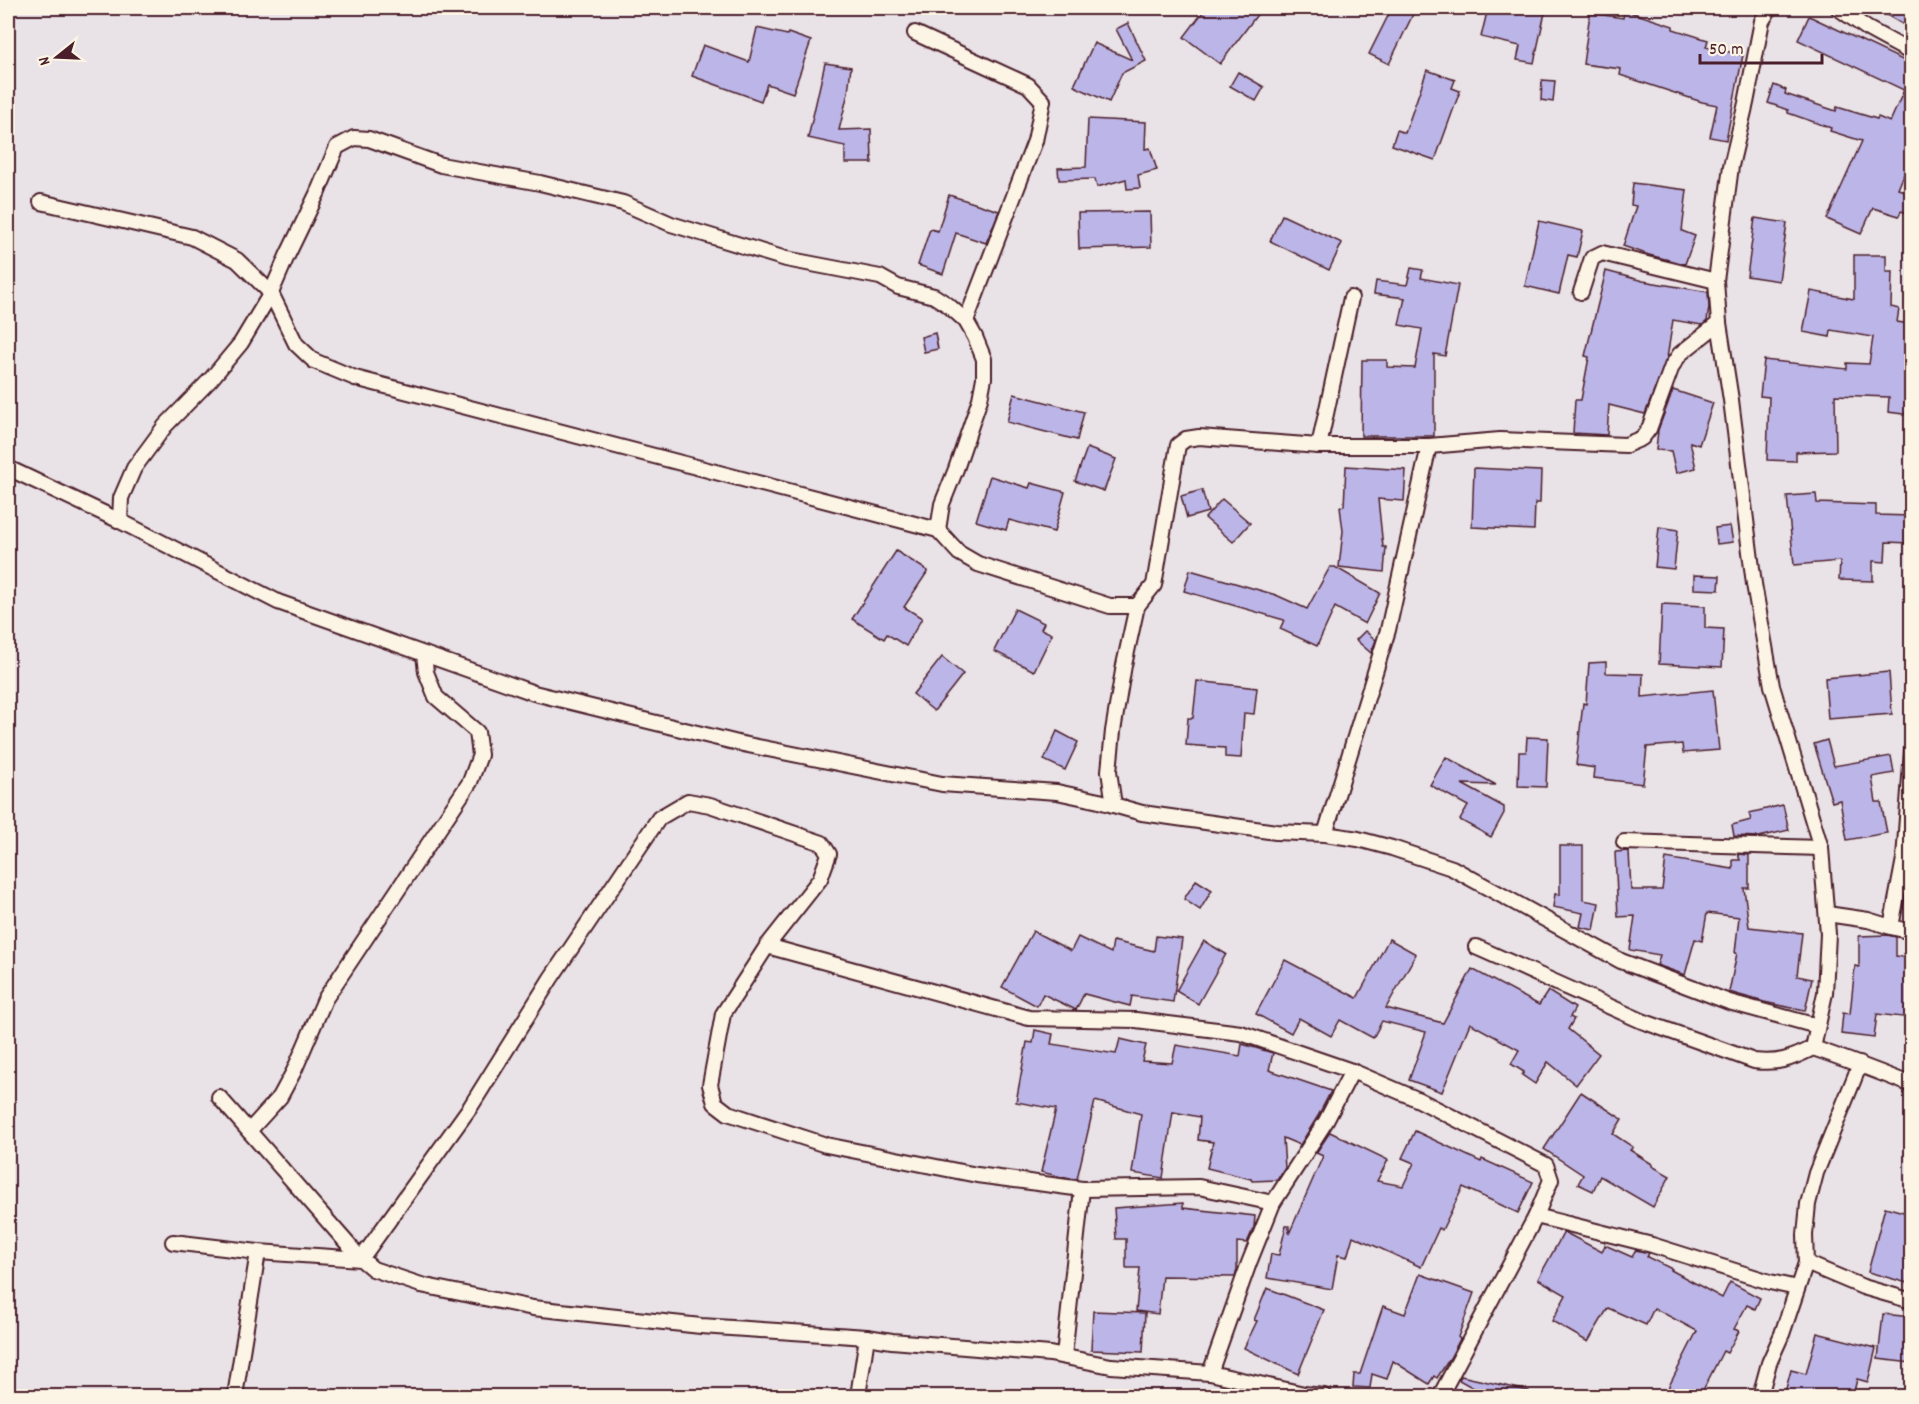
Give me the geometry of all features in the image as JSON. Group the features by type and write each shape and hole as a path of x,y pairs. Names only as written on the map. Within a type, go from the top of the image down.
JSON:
{"street":[{"path":"1770,8 1762,21 1731,166 1716,281 1719,323 1754,584 1772,686 1821,848 1827,914 1825,993 1813,1048"},
{"path":"1838,8 1868,29 1911,53"},
{"path":"915,33 1028,84 1043,101 1035,141 966,321"},
{"path":"120,521 121,498 134,468 165,426 211,379 241,343 271,293 337,147 354,138 369,139 441,165 540,183 623,202 671,224 786,259 880,277 898,287 934,296 948,305 966,321 984,359 984,378 980,399 942,504 938,530"},
{"path":"41,202 192,237 237,260 271,293 296,344 314,361 355,378 938,530 959,553 978,564 1110,606 1137,606"},
{"path":"1581,292 1592,258 1602,253 1716,281"},
{"path":"1319,446 1351,298"},
{"path":"1114,805 1109,771 1124,665 1137,606 1154,585 1178,445 1186,439 1199,437 1319,446 1429,446 1500,440 1626,446 1642,438 1648,429 1672,366 1680,354 1719,323"},
{"path":"1325,834 1388,630 1429,446"},
{"path":"8,468 120,521 278,602 534,693 738,743 942,784 1057,792 1142,813 1276,832 1325,834 1358,839 1452,868 1621,962 1729,1002 1817,1026"},
{"path":"249,1131 280,1097 294,1071 325,999 470,782 480,755 477,732 436,697 426,672 424,654"},
{"path":"1891,927 1904,859 1911,750"},
{"path":"361,1259 471,1106 551,978 659,818 688,801 710,805 822,843 829,854 820,879 767,946 723,1014 710,1085 715,1103 728,1113 826,1145 966,1173 1082,1189 1199,1187 1273,1203"},
{"path":"1624,842 1821,848"},
{"path":"1827,914 1868,920 1911,932"},
{"path":"767,946 1029,1018 1136,1020 1241,1033 1352,1071 1419,1101 1546,1165 1551,1180 1536,1216 1440,1396"},
{"path":"1476,947 1642,1021 1754,1061 1771,1063 1786,1060 1813,1048 1911,1085"},
{"path":"1760,1396 1769,1364 1782,1334 1806,1263 1805,1235 1808,1204 1816,1173 1860,1064"},
{"path":"1210,1373 1273,1203 1326,1121 1352,1071"},
{"path":"219,1097 361,1259 373,1269 421,1286 533,1308 702,1326 867,1337 1039,1353 1111,1366 1210,1373 1304,1395 1324,1396"},
{"path":"1064,1356 1082,1189"},
{"path":"1536,1216 1652,1245 1770,1282 1797,1288"},
{"path":"173,1242 258,1252 361,1259"},
{"path":"236,1396 258,1252"},
{"path":"1806,1263 1863,1287 1911,1301"},
{"path":"858,1396 867,1337"}],"building":[{"path":"1206,8 1262,8 1220,64 1184,37"},
{"path":"1392,8 1416,8 1389,64 1369,54"},
{"path":"1488,8 1546,8 1534,63 1517,60 1520,46 1481,37"},
{"path":"1874,8 1911,8 1911,29"},
{"path":"1624,10 1708,40 1706,47 1743,55 1726,140 1710,137 1717,105 1620,75 1621,69 1583,64 1590,13 1623,18"},
{"path":"1809,16 1907,62 1906,64 1911,66 1911,157 1898,189 1911,193 1911,214 1901,211 1899,216 1873,208 1861,234 1827,219 1862,141 1830,131 1831,128 1788,113 1788,110 1768,103 1774,85 1786,90 1785,94 1836,111 1837,107 1890,122 1904,90 1798,40"},
{"path":"1128,23 1146,61 1122,73 1109,102 1074,86 1094,43 1132,60 1116,29"},
{"path":"757,28 787,35 788,33 811,41 793,93 767,84 761,101 692,76 703,45 749,62"},
{"path":"825,63 851,67 848,93 839,130 871,129 872,163 845,163 845,146 808,138"},
{"path":"1427,70 1455,80 1452,88 1460,91 1435,160 1392,145 1397,130 1405,133"},
{"path":"1238,72 1264,87 1256,101 1230,86"},
{"path":"1542,80 1555,81 1553,102 1541,100"},
{"path":"1088,119 1146,122 1145,149 1150,148 1157,170 1138,175 1140,188 1127,189 1126,179 1097,187 1095,179 1059,180 1058,168 1086,167"},
{"path":"1633,183 1687,190 1682,231 1695,236 1685,264 1623,246 1636,206 1631,205"},
{"path":"949,195 999,211 986,243 956,233 943,274 918,265 930,229 938,231"},
{"path":"1150,212 1151,247 1079,249 1078,213"},
{"path":"1282,215 1342,243 1329,270 1270,241"},
{"path":"1755,218 1787,223 1779,281 1747,276"},
{"path":"1539,221 1583,231 1577,257 1568,255 1559,294 1525,286"},
{"path":"1854,255 1886,255 1886,272 1892,272 1891,307 1899,309 1897,322 1911,324 1911,415 1888,412 1889,397 1835,395 1836,451 1796,452 1796,461 1767,460 1769,397 1760,396 1764,360 1847,369 1847,363 1869,364 1873,337 1831,330 1830,337 1803,332 1811,291 1854,299"},
{"path":"1411,268 1423,270 1421,278 1458,285 1445,356 1434,354 1434,436 1361,436 1362,360 1387,360 1387,367 1415,368 1422,329 1399,325 1405,298 1374,294 1376,281 1407,285"},
{"path":"1606,271 1643,281 1708,292 1707,321 1702,325 1673,320 1667,358 1645,414 1609,405 1607,435 1573,433 1575,400 1581,400 1589,357 1585,356"},
{"path":"935,333 938,349 924,352 921,337"},
{"path":"1673,390 1713,403 1699,445 1690,442 1696,468 1676,473 1671,451 1656,450 1658,430"},
{"path":"1014,394 1084,412 1077,440 1007,422"},
{"path":"1087,448 1116,459 1104,491 1075,481"},
{"path":"1346,466 1406,470 1404,501 1378,499 1383,547 1386,547 1384,572 1339,567 1343,531 1340,507 1344,506"},
{"path":"1474,468 1541,471 1540,503 1535,503 1534,530 1472,527"},
{"path":"990,476 1029,488 1031,483 1065,492 1054,532 1009,520 1006,530 976,521"},
{"path":"1202,490 1208,512 1187,518 1181,496"},
{"path":"1816,494 1817,503 1876,505 1876,515 1911,516 1911,543 1886,542 1885,562 1873,561 1873,581 1839,580 1840,561 1794,565 1787,496"},
{"path":"1222,499 1250,523 1233,542 1205,518"},
{"path":"1730,526 1733,542 1717,544 1715,528"},
{"path":"1659,527 1678,530 1674,569 1655,567"},
{"path":"896,551 928,571 904,607 922,618 906,646 887,634 884,639 852,619"},
{"path":"1330,567 1335,567 1380,593 1365,624 1335,607 1317,646 1280,629 1284,620 1184,591 1190,570 1276,595 1307,609"},
{"path":"1694,575 1720,576 1719,590 1694,589"},
{"path":"1662,604 1705,606 1705,628 1724,629 1722,667 1659,664"},
{"path":"1015,609 1044,623 1041,629 1052,634 1034,671 994,651"},
{"path":"1365,631 1376,640 1371,653 1356,640"},
{"path":"942,657 963,674 934,711 913,694"},
{"path":"1606,662 1606,673 1643,674 1642,697 1713,690 1719,750 1683,753 1682,744 1647,747 1643,784 1594,778 1595,768 1576,765 1583,703 1586,704 1589,663"},
{"path":"1889,672 1892,714 1828,719 1825,678"},
{"path":"1197,681 1257,688 1254,714 1244,713 1241,758 1225,757 1225,748 1186,745 1188,718 1193,718"},
{"path":"1057,731 1078,742 1065,770 1044,760"},
{"path":"1527,737 1548,738 1546,787 1518,786 1519,752 1526,752"},
{"path":"1827,740 1834,766 1891,756 1894,773 1872,777 1876,802 1881,802 1887,833 1847,840 1840,800 1832,802 1814,744"},
{"path":"1446,757 1496,785 1462,784 1504,807 1504,813 1491,837 1460,820 1468,806 1430,785"},
{"path":"1783,805 1789,830 1759,837 1734,836 1732,825 1751,820 1749,813"},
{"path":"1560,846 1583,846 1583,900 1599,903 1594,930 1580,927 1583,913 1553,907 1555,894 1560,895"},
{"path":"1629,851 1631,890 1662,890 1666,858 1733,869 1733,860 1740,860 1738,854 1749,855 1749,888 1744,888 1749,927 1802,933 1797,976 1812,979 1805,1011 1729,992 1737,953 1735,953 1739,917 1707,913 1702,941 1695,939 1685,975 1657,965 1660,955 1630,950 1635,916 1618,917 1615,852"},
{"path":"1196,880 1212,890 1200,910 1184,899"},
{"path":"1033,931 1071,951 1078,937 1111,953 1113,941 1154,951 1156,936 1182,939 1173,1002 1132,996 1130,1006 1084,994 1076,1010 1043,994 1037,1006 1002,987"},
{"path":"1859,936 1896,937 1896,956 1911,958 1911,1018 1877,1014 1874,1038 1841,1034 1843,1013 1850,1014 1855,966 1859,967"},
{"path":"1389,939 1416,954 1386,1008 1443,1023 1472,969 1539,1005 1548,991 1575,1008 1570,1017 1574,1019 1568,1029 1599,1054 1576,1085 1548,1062 1535,1084 1522,1075 1524,1072 1511,1064 1519,1050 1470,1023 1442,1092 1409,1080 1426,1032 1382,1021 1373,1038 1340,1020 1331,1036 1299,1018 1291,1033 1256,1014 1285,960 1357,998"},
{"path":"1204,941 1226,954 1198,1004 1176,991"},
{"path":"1035,1030 1053,1034 1051,1044 1116,1054 1120,1039 1146,1045 1142,1061 1172,1063 1176,1045 1240,1056 1242,1044 1273,1053 1269,1070 1331,1091 1300,1145 1283,1138 1285,1168 1277,1180 1252,1181 1207,1168 1213,1142 1198,1140 1200,1117 1173,1112 1163,1178 1132,1173 1141,1114 1095,1101 1077,1179 1066,1178 1041,1172 1056,1109 1016,1102 1027,1042 1033,1043"},
{"path":"1581,1092 1622,1119 1613,1134 1633,1147 1630,1150 1670,1176 1653,1207 1600,1176 1593,1191 1578,1184 1583,1175 1544,1149"},
{"path":"1415,1131 1481,1162 1482,1159 1533,1182 1518,1213 1463,1187 1442,1230 1439,1228 1421,1267 1353,1236 1347,1257 1338,1255 1332,1289 1267,1278 1271,1254 1279,1255 1286,1226 1289,1226 1289,1234 1323,1156 1316,1153 1330,1132 1388,1160 1377,1181 1403,1186 1414,1163 1402,1158"},
{"path":"1183,1203 1183,1208 1255,1216 1254,1227 1247,1243 1237,1242 1235,1277 1162,1276 1158,1314 1136,1311 1140,1268 1126,1268 1126,1239 1116,1239 1114,1208"},
{"path":"1885,1207 1911,1214 1911,1284 1868,1272"},
{"path":"1564,1232 1602,1252 1605,1245 1632,1257 1636,1250 1649,1253 1647,1257 1722,1298 1730,1282 1760,1298 1755,1309 1747,1305 1734,1329 1739,1331 1727,1353 1723,1351 1700,1396 1664,1396 1697,1331 1654,1308 1646,1325 1608,1308 1588,1342 1552,1321 1566,1295 1538,1279"},
{"path":"1420,1274 1474,1293 1458,1337 1460,1339 1450,1358 1437,1378 1434,1376 1429,1384 1393,1361 1387,1379 1372,1374 1370,1388 1353,1387 1354,1374 1360,1374 1383,1306 1405,1314"},
{"path":"1267,1288 1324,1310 1298,1374 1244,1348 1257,1321 1254,1320"},
{"path":"1093,1311 1145,1313 1143,1352 1091,1350"},
{"path":"1883,1314 1911,1317 1911,1363 1878,1359"},
{"path":"1817,1333 1876,1348 1868,1382 1857,1379 1853,1396 1784,1396 1791,1370 1806,1374"},
{"path":"1461,1376 1529,1391 1528,1396 1488,1396 1459,1380"}]}
